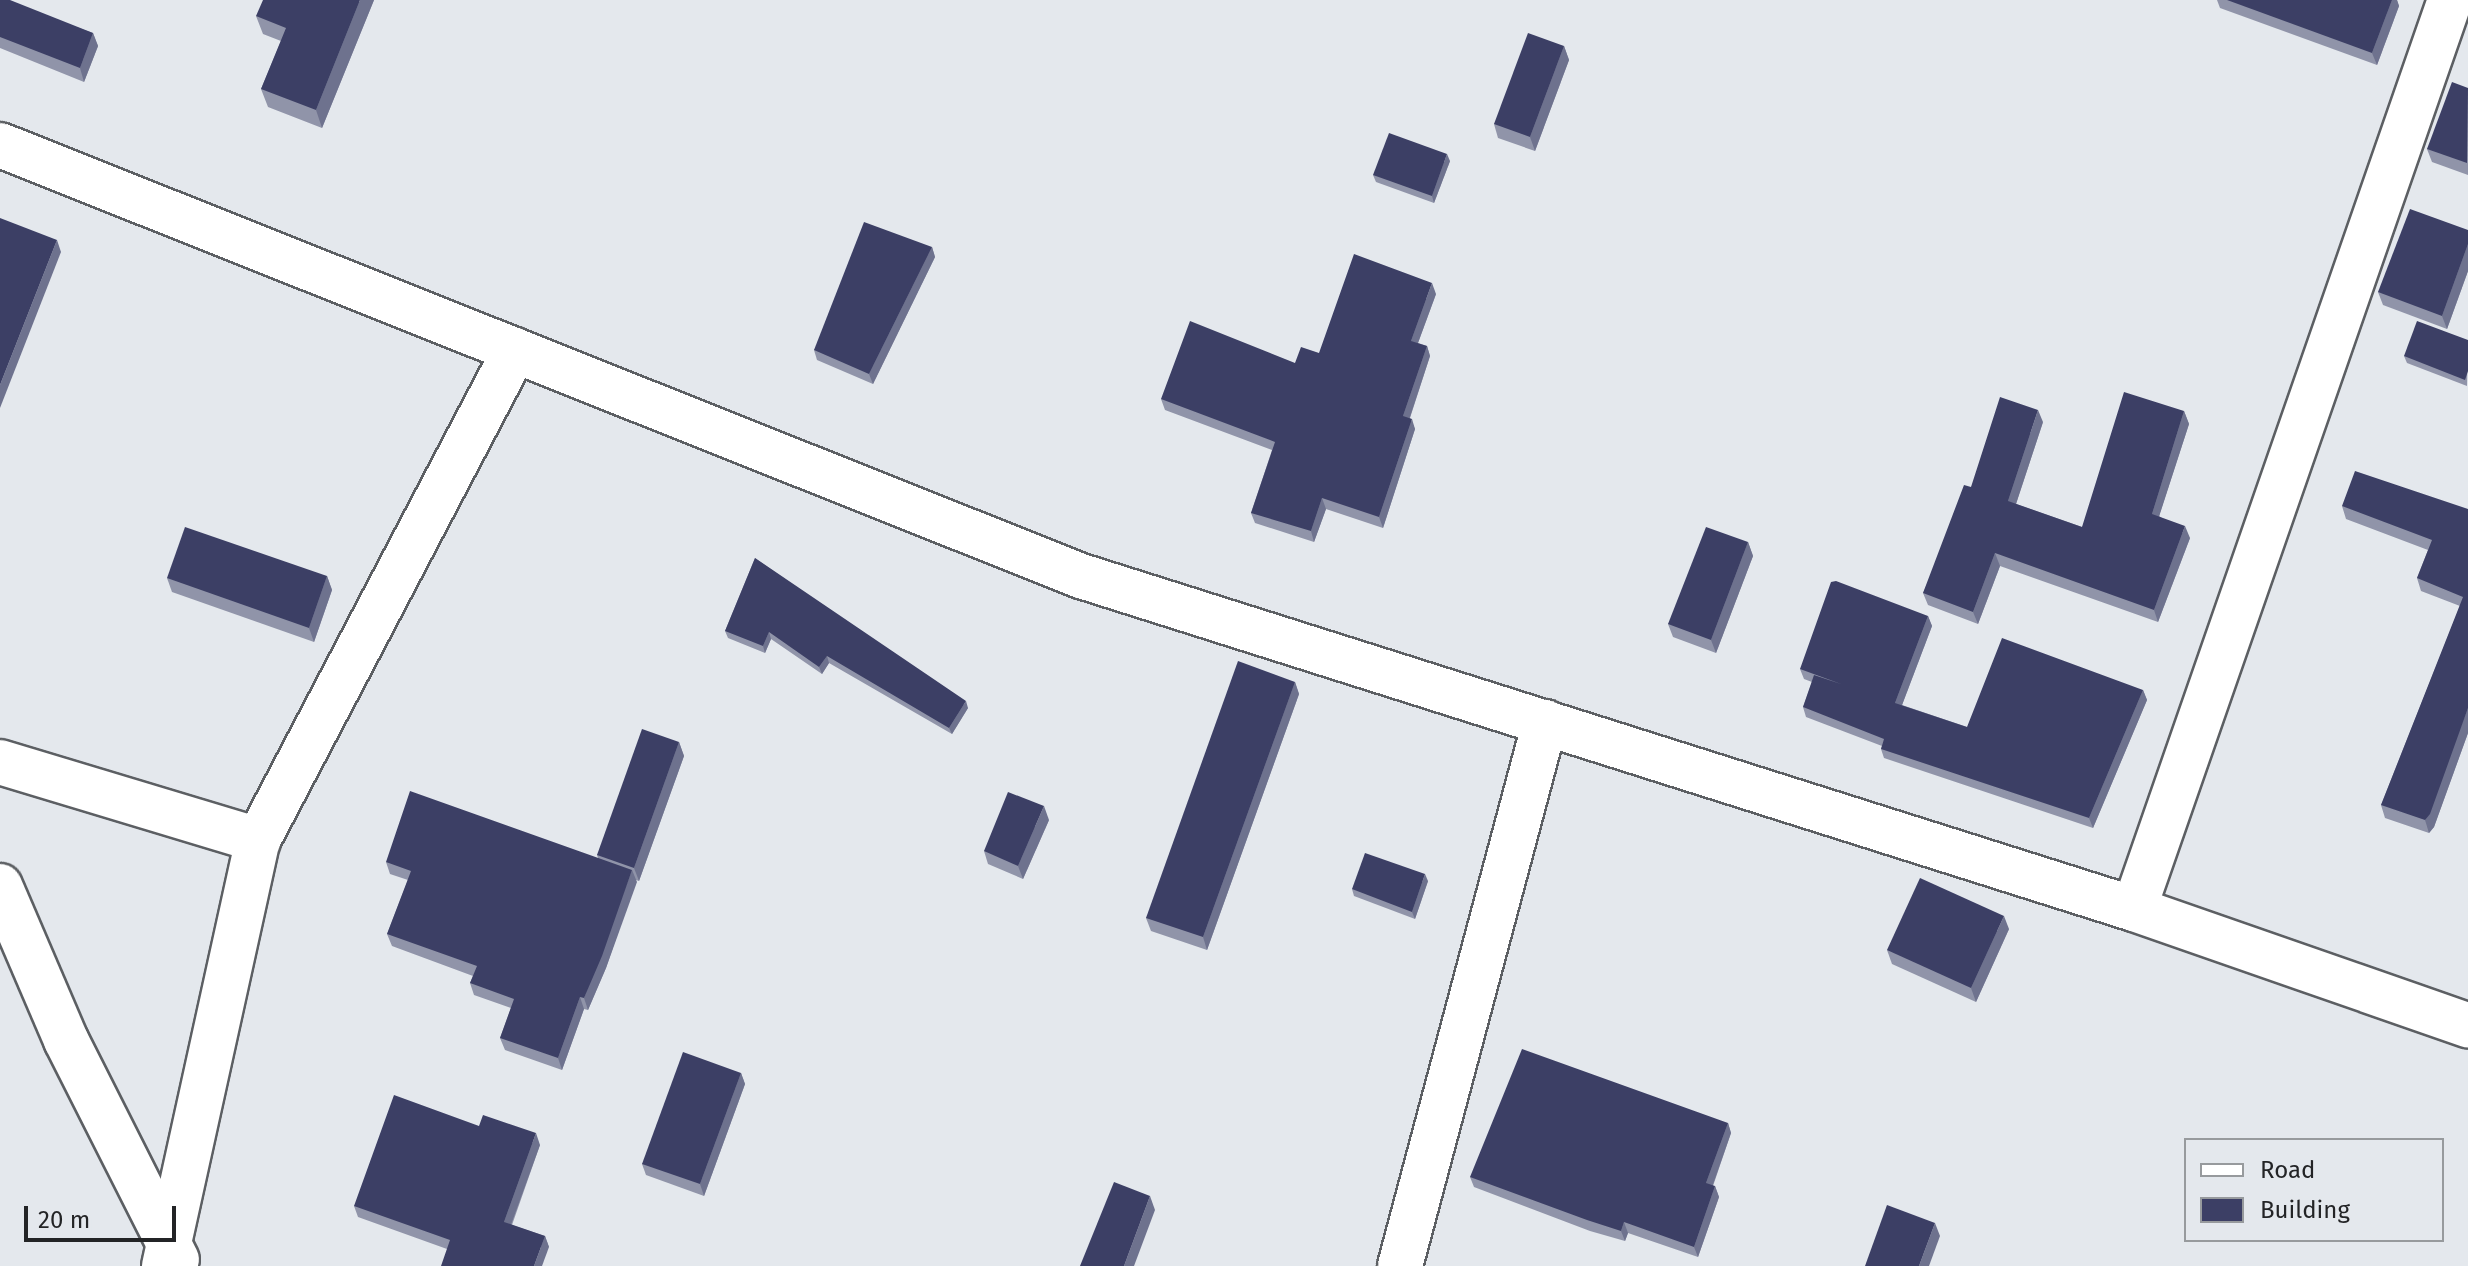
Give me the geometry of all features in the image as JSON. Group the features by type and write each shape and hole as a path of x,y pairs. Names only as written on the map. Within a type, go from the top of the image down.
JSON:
{"street":[{"path":"2134,909 2450,0"},
{"path":"0,145 1081,576 2134,909 2468,1025"},
{"path":"172,1261 258,840 515,350"},
{"path":"1400,1266 1545,722"},
{"path":"0,762 258,840"},
{"path":"0,886 66,1040 172,1261"}],"building":[{"path":"0,0 10,0 93,33 80,68 0,37"},
{"path":"263,0 360,0 316,110 261,89 286,28 256,16"},
{"path":"2227,0 2392,0 2372,53"},
{"path":"1528,33 1564,46 1530,137 1494,124"},
{"path":"2452,82 2468,88 2467,163 2427,149"},
{"path":"1389,133 1447,154 1432,196 1373,175"},
{"path":"2410,209 2468,230 2468,244 2442,316 2378,292"},
{"path":"0,218 57,240 0,385"},
{"path":"864,222 932,247 869,374 814,350"},
{"path":"1354,254 1432,283 1411,341 1427,346 1403,416 1412,419 1379,517 1322,498 1311,531 1251,513 1275,442 1161,399 1190,321 1295,363 1301,347 1319,353"},
{"path":"2417,321 2468,340 2465,380 2404,356"},
{"path":"2124,392 2184,411 2152,514 2185,526 2154,610 1995,553 1973,612 1923,593 1964,485 1971,487 2000,397 2038,410 2008,501 2082,527"},
{"path":"2355,471 2468,509 2468,708 2430,814 2425,820 2381,805 2463,597 2417,578 2432,540 2342,506"},
{"path":"185,527 327,576 309,628 167,578"},
{"path":"1706,527 1748,542 1711,640 1668,624"},
{"path":"755,558 966,701 949,728 827,656 819,667 769,632 763,646 725,631"},
{"path":"1836,581 1928,616 1895,703 1967,727 2002,638 2143,690 2089,818 1881,749 1884,739 1803,707 1814,675 1841,684 1800,669 1831,582"},
{"path":"1238,661 1295,682 1203,937 1146,918"},
{"path":"642,729 679,742 634,868 597,855"},
{"path":"410,791 632,870 602,956 584,998 580,997 558,1058 500,1038 514,999 470,983 477,966 387,934 411,871 386,862"},
{"path":"1008,792 1044,806 1018,866 984,851"},
{"path":"1365,853 1425,874 1412,912 1352,889"},
{"path":"1920,878 2004,916 1971,988 1887,950"},
{"path":"1522,1049 1728,1123 1706,1183 1715,1186 1694,1247 1624,1222 1621,1231 1470,1177"},
{"path":"683,1052 741,1073 700,1184 642,1164"},
{"path":"394,1095 479,1126 483,1115 536,1133 504,1222 545,1236 534,1266 441,1266 450,1240 354,1206"},
{"path":"1114,1182 1150,1196 1124,1266 1080,1266"},
{"path":"1887,1205 1935,1223 1919,1266 1865,1266"}]}
